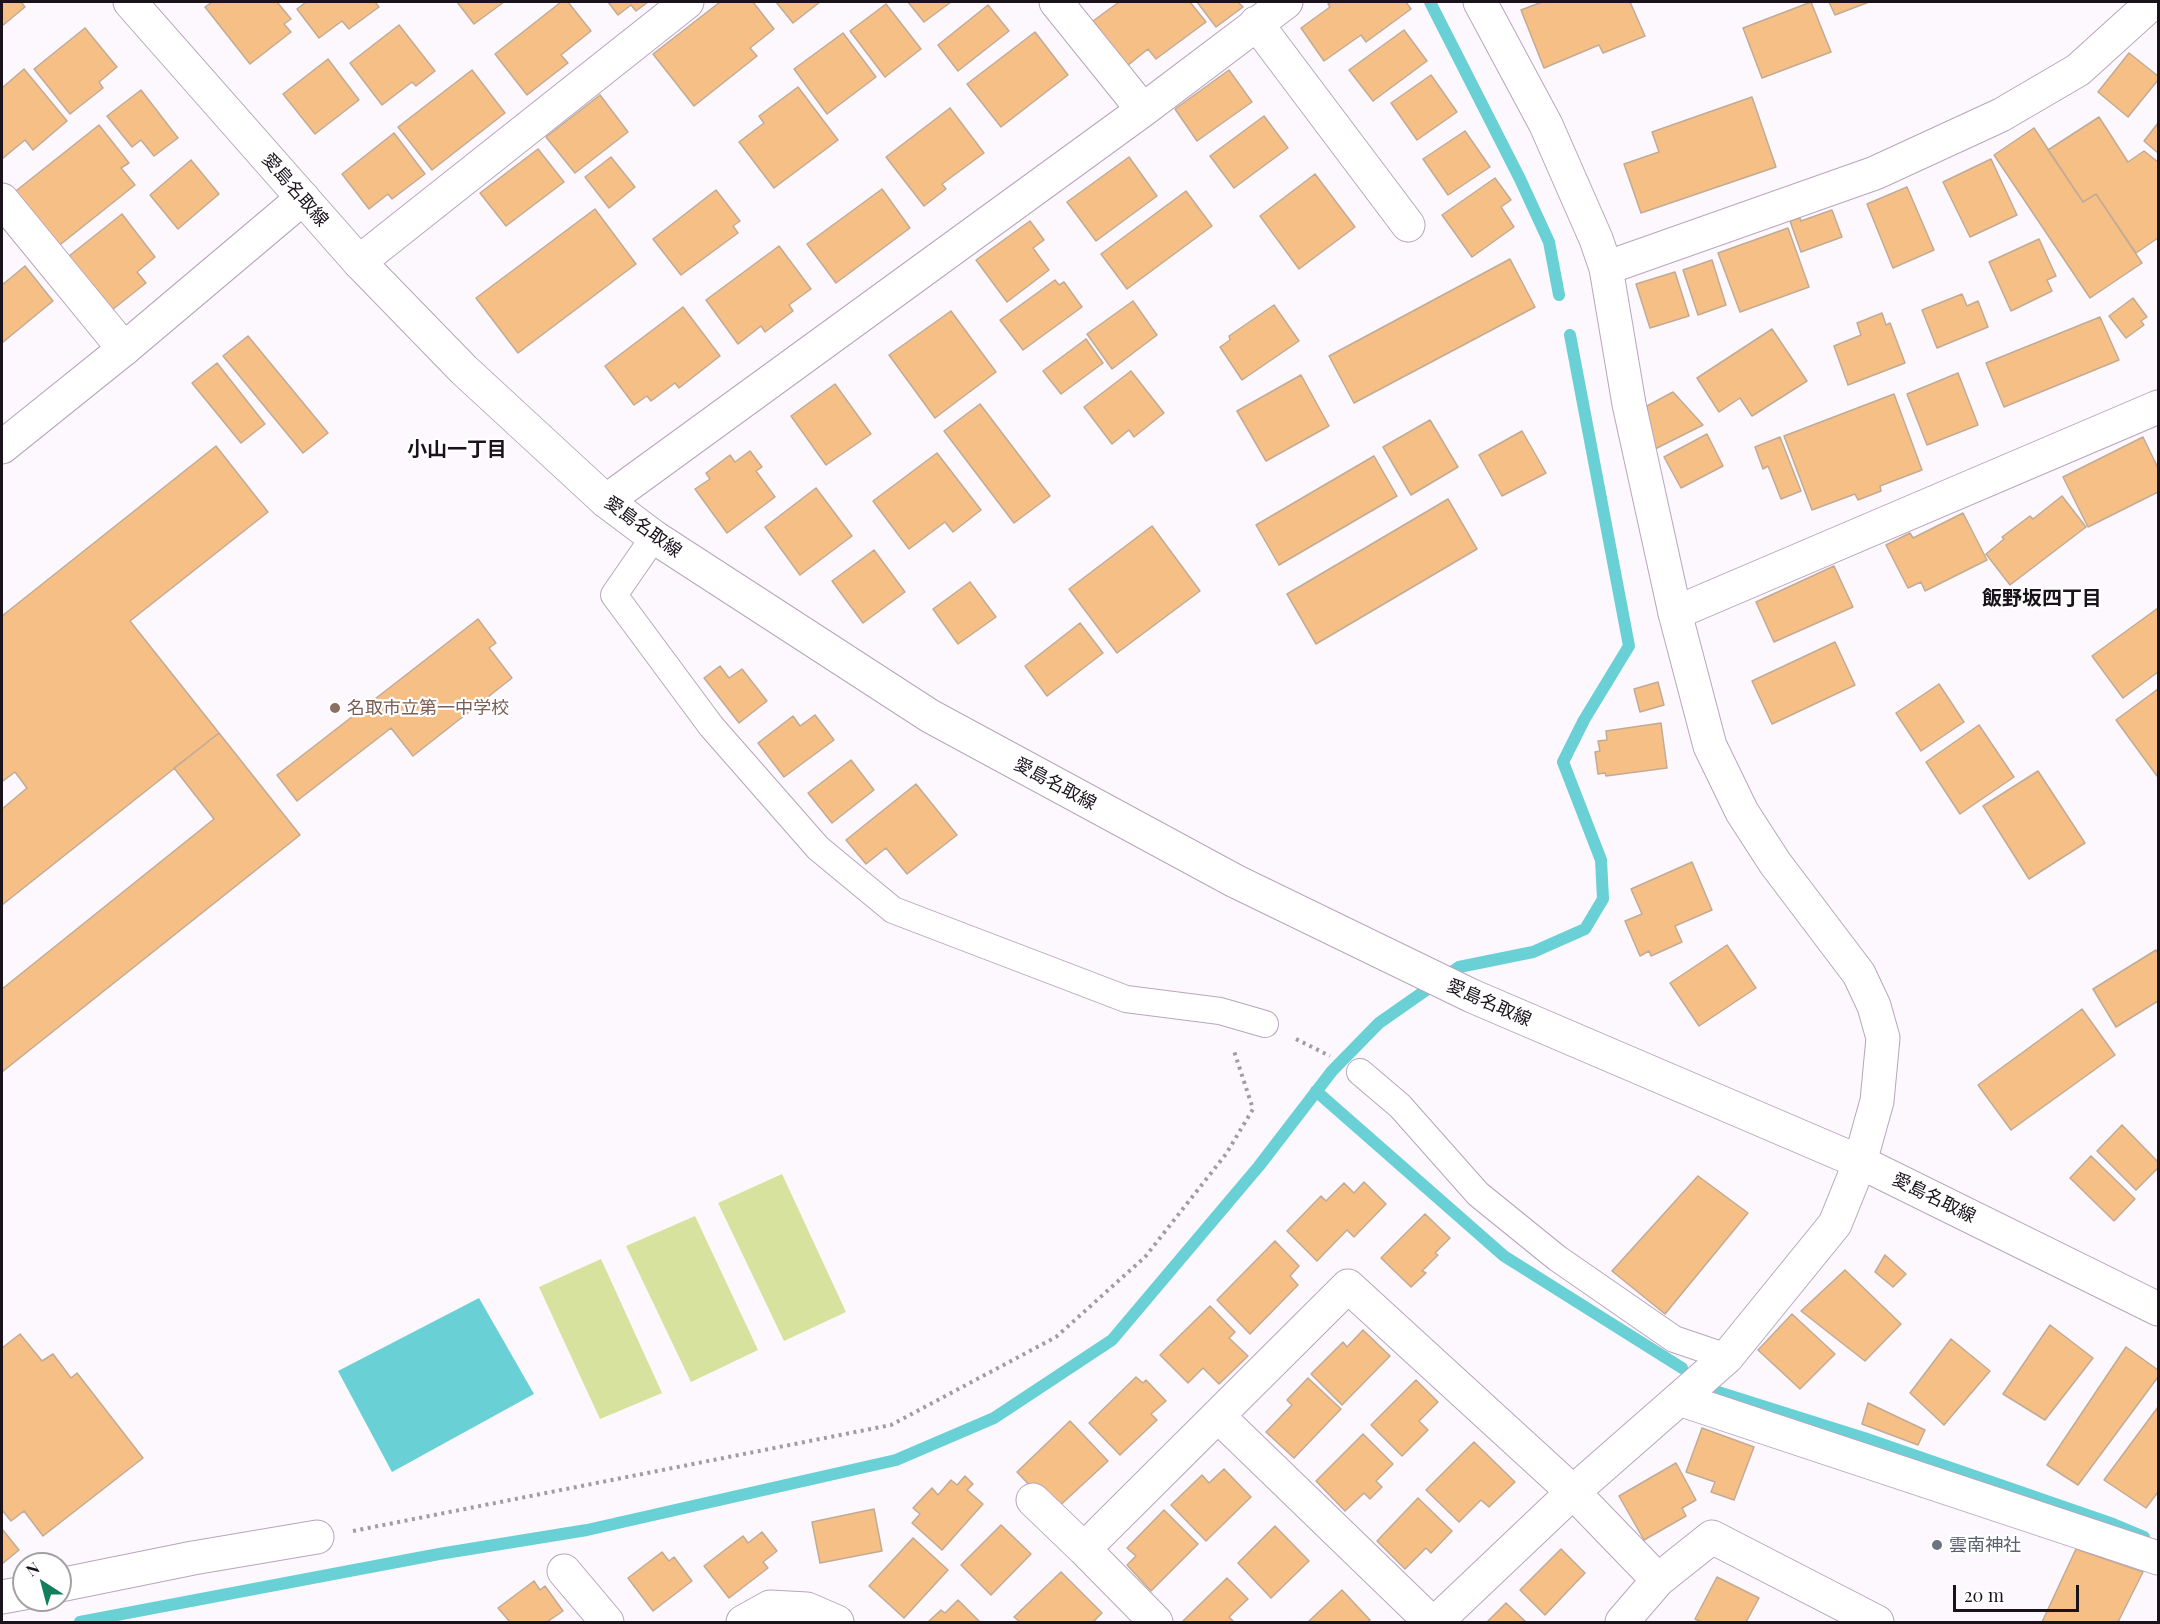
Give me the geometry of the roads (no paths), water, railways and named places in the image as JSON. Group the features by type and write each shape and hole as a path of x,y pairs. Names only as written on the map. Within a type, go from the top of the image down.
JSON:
{"street":[{"name":"愛島名取線","path":"130,2 358,262 464,370 606,501 654,537 930,716 1235,882 1472,996 1860,1162 2154,1299"},
{"path":"358,262 687,2"},
{"path":"1056,2 1143,110"},
{"path":"606,501 1143,110 1256,22 1286,2"},
{"path":"1436,1623 1573,1492 1727,1357 1835,1224 1860,1162 1877,1101 1882,1038 1874,1006 1859,974 1775,863 1742,812 1710,746 1675,613 1629,404 1606,268 1596,239 1546,125 1480,2"},
{"path":"1606,268 1875,173 2001,115 2078,70 2153,2"},
{"path":"1256,22 1408,225"},
{"path":"2,447 303,198"},
{"path":"2,201 124,348"},
{"path":"1675,613 2158,407"},
{"path":"1084,1549 1348,1286 1573,1492 1658,1580"},
{"path":"1679,1399 2158,1558"},
{"path":"1218,1416 1431,1623"},
{"path":"1033,1500 1084,1549 1143,1618"},
{"path":"72,1583 193,1558 317,1537"},
{"path":"1622,1623 1658,1580 1712,1537 1877,1623"},
{"path":"564,1571 607,1623"},
{"path":"743,1623 770,1607 807,1609 837,1623"}],"lane":[{"path":"654,537 614,595 711,726 818,848 893,910 1126,999 1220,1011 1265,1024"},
{"path":"1360,1072 1400,1107 1478,1194 1557,1258 1674,1339 1727,1357"}],"water":[{"path":"479,1298 534,1394 392,1472 338,1371"}],"waterway":[{"path":"1430,2 1520,179 1549,242 1559,295"},
{"path":"80,1622 439,1554 587,1530 896,1460 994,1418 1112,1340 1259,1166 1332,1071 1379,1023 1459,967 1533,952 1585,929 1603,899 1601,860 1563,762 1584,720 1629,646 1570,335"},
{"path":"1316,1091 1504,1256 1682,1368"},
{"path":"1718,1392 1864,1438 2113,1524 2144,1537"}],"place":[{"name":"名取市立第一中学校","path":"335,708"},
{"name":"雲南神社","path":"1937,1545"}],"district":[{"name":"小山一丁目","path":"457,450"},
{"name":"飯野坂四丁目","path":"2042,599"}]}
